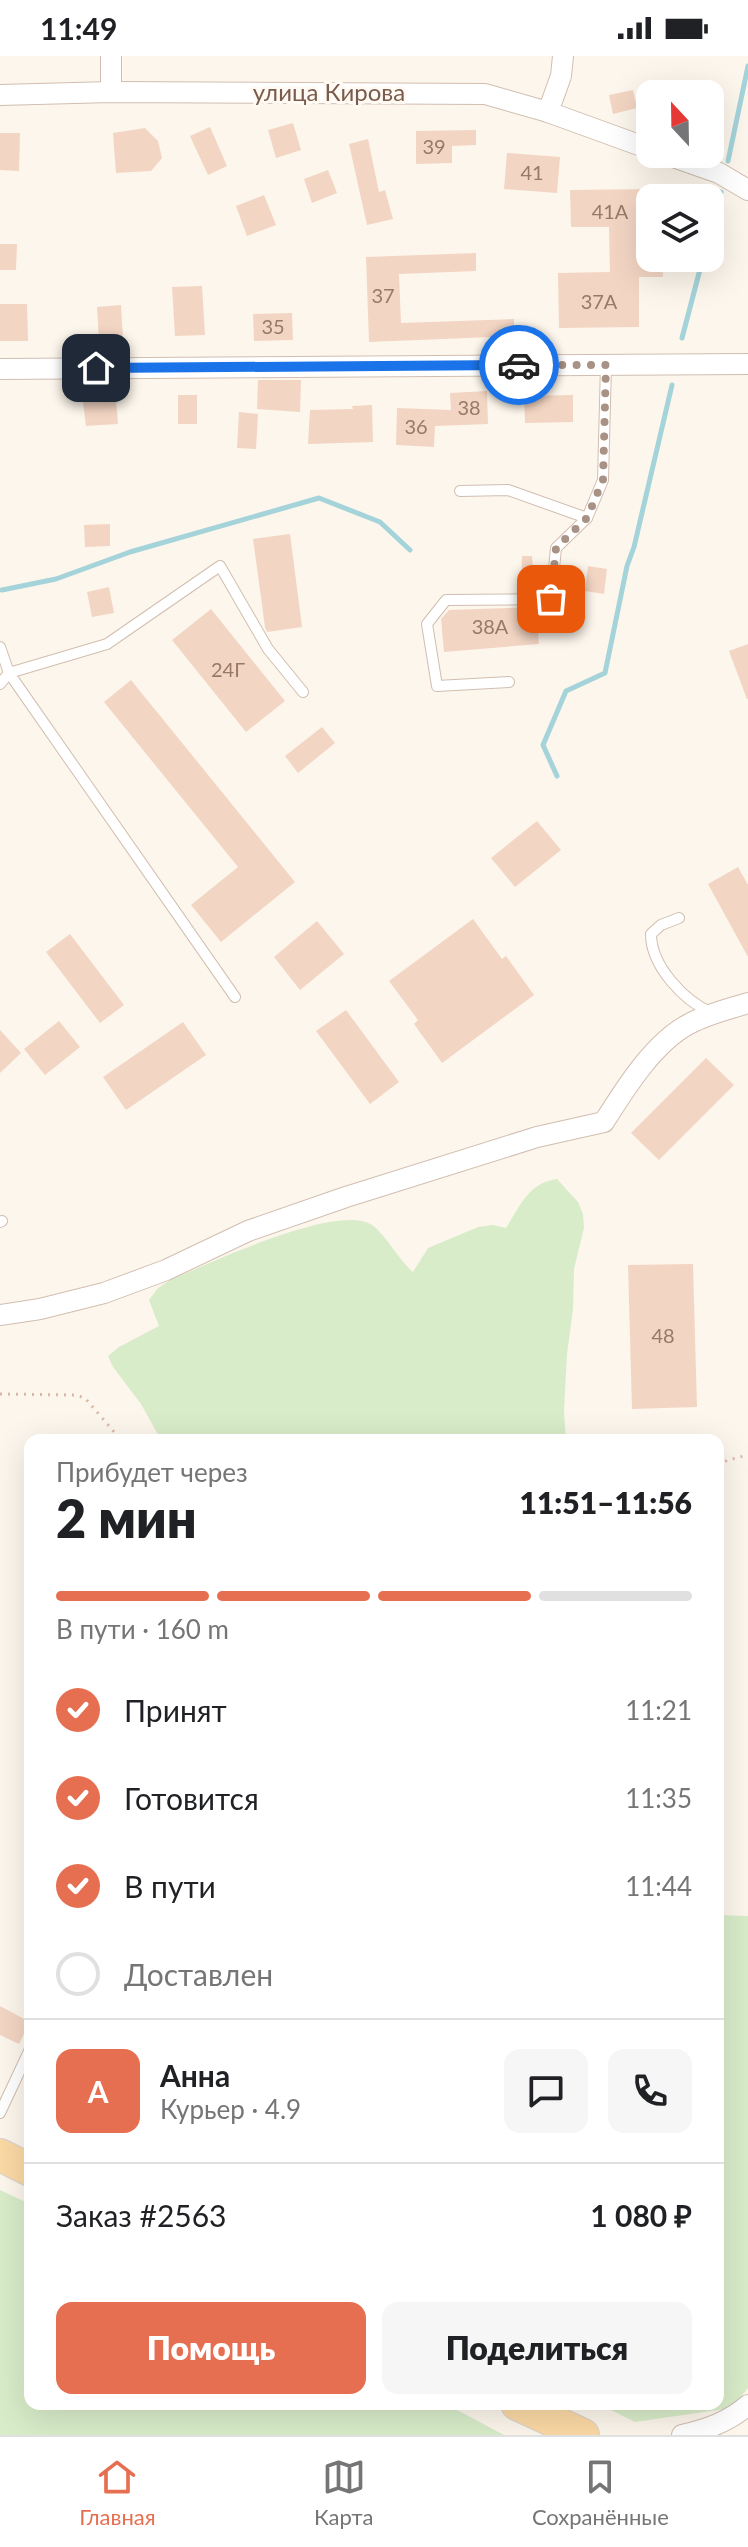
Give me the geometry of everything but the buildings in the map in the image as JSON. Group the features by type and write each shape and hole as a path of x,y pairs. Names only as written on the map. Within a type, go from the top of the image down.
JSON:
{"main road":[{"path":"0,2155 24,2167"},
{"path":"530,2410 583,2435"}],"street":[{"path":"111,56 111,92"},
{"path":"548,112 561,76 563,56"},
{"name":"улица Кирова","path":"0,95 111,92 485,94 548,112 636,144"},
{"path":"705,168 748,190"},
{"path":"0,369 748,364"},
{"path":"0,1315 104,1293 166,1270 248,1231 346,1197 537,1137 604,1122 626,1086 670,1037 689,1023 748,1003"},
{"path":"682,2435 730,2420 748,2405"}],"lane":[{"path":"509,682 437,686 427,624 446,600 551,599 556,548 587,518 603,480 606,365"},
{"path":"460,491 508,490 587,518"},
{"path":"0,684 9,673 107,644 220,566 268,649 303,692"},
{"path":"0,647 9,673 235,997"},
{"path":"679,918 661,925 651,934 651,944 676,989 695,1006 714,1014"},
{"path":"0,2113 24,2062"}],"path":[{"path":"0,1394 75,1395 85,1398 116,1434"},
{"path":"724,1462 748,1455"}],"green space":[{"path":"557,1179 578,1202 583,1214 584,1228 574,1269 567,1354 566,1434 158,1434 108,1356 159,1326 149,1300 158,1288 170,1280 272,1238 303,1228 355,1220 377,1229 413,1272 428,1248 478,1227 493,1225 506,1228 532,1190"},
{"path":"724,1915 748,1916 748,2388 732,2408 724,2409"},
{"path":"0,2190 24,2201 24,2410 457,2410 504,2435 0,2435"},
{"path":"611,2410 718,2410 635,2422"}],"waterway":[{"path":"728,161 748,66"},
{"path":"682,338 699,272"},
{"path":"557,776 543,745 566,691 605,673 627,566 672,385"},
{"path":"2,590 56,579 130,552 319,498 380,522 410,550"}],"way so far":[{"path":"519,365 606,365 603,480 587,518 556,548 551,599"}],"route":[{"path":"96,368 519,365"}]}
